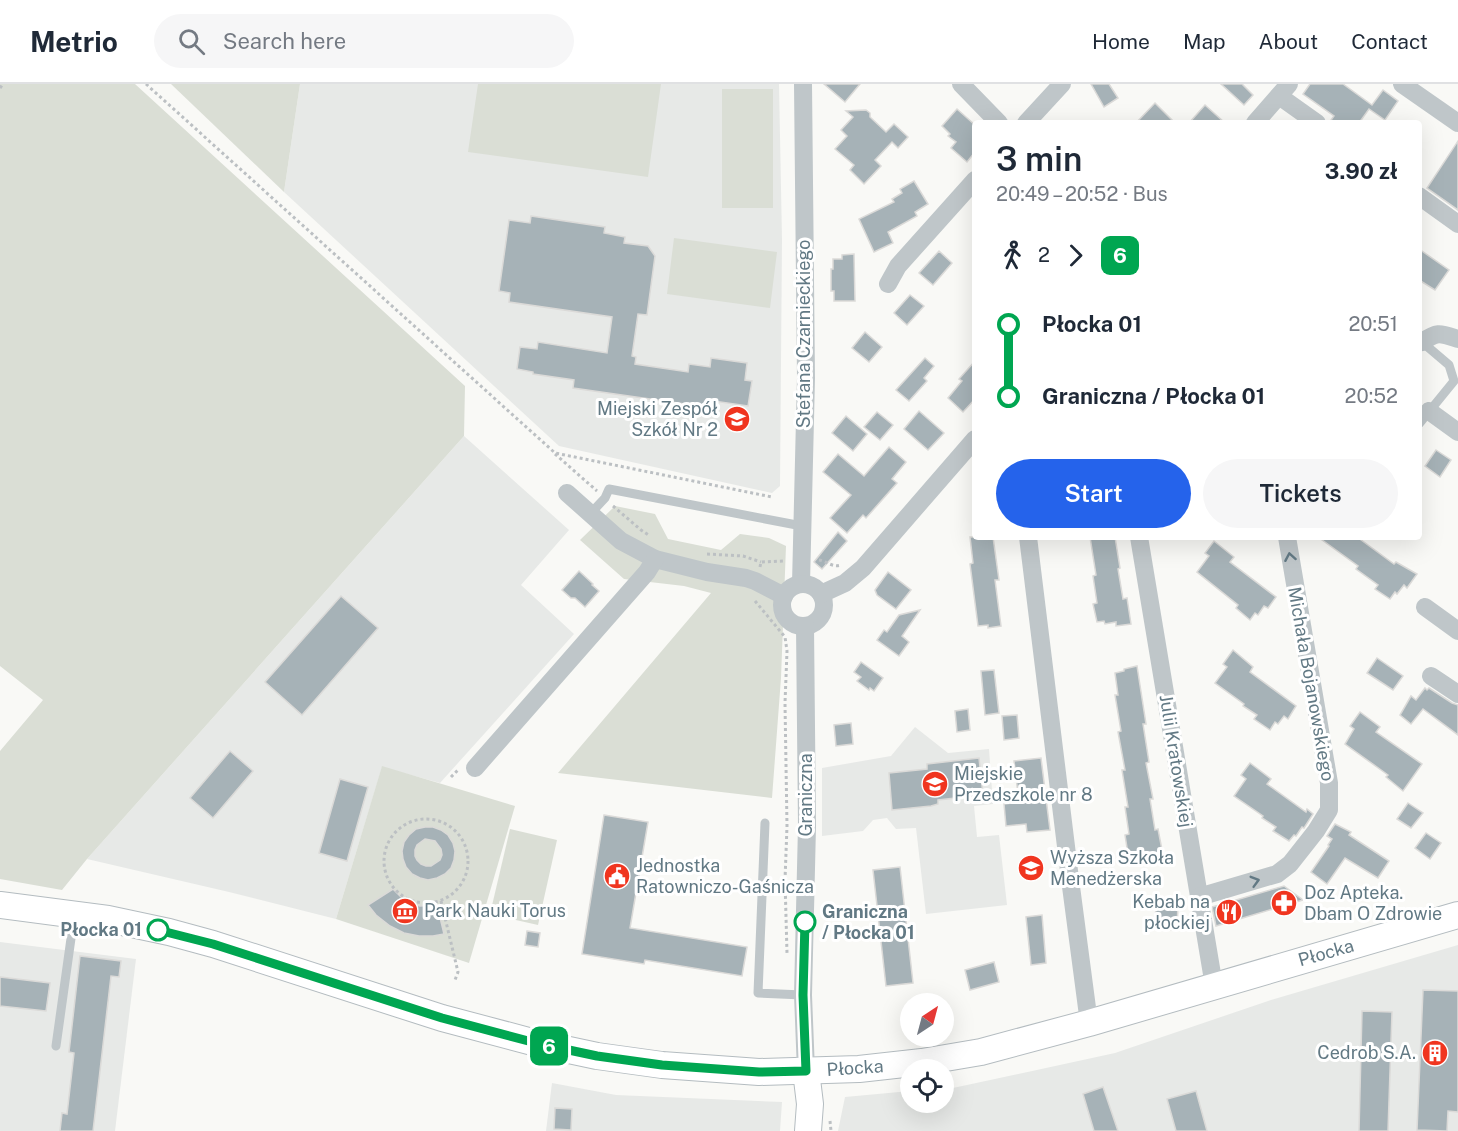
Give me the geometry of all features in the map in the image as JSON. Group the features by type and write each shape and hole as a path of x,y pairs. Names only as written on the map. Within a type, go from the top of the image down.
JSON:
{"main road":[{"name":"Płocka","path":"0,905 108,919 182,935 442,1018 536,1043 597,1056 662,1065 750,1071 849,1070 981,1052 1089,1023 1458,915"},
{"path":"806,1071 810,1104 808,1131"}],"street":[{"name":"Stefana Czarnieckiego","path":"801,584 806,378 803,84"},
{"path":"962,84 996,120"},
{"path":"1029,120 1062,84"},
{"path":"1402,84 1458,123"},
{"path":"1258,120 1284,90 1314,120"},
{"path":"888,284 898,266 972,183"},
{"path":"1422,198 1458,224"},
{"path":"1422,340 1441,333 1458,339"},
{"path":"1424,418 1458,432"},
{"path":"822,594 845,583 863,568 972,442"},
{"path":"567,494 621,541 655,559 707,572 746,578 784,596"},
{"path":"1028,540 1089,1023"},
{"name":"Julii Kratowskiej","path":"1140,540 1214,986"},
{"name":"Michała Bojanowskiego","path":"1199,897 1277,874 1290,864 1329,810 1329,783 1288,540"},
{"path":"467,768 647,573 655,559"},
{"path":"801,584 814,587 822,594 825,604 824,611 815,622 805,626 795,624 785,615 783,602 788,590 801,584"},
{"path":"1425,608 1458,631"},
{"name":"Graniczna","path":"805,626 807,826 803,995 806,1071"},
{"path":"1431,676 1458,694"}],"lane":[{"path":"1422,343 1449,365 1454,381 1424,418"},
{"path":"590,514 605,498 609,489 802,526"},
{"path":"765,823 758,993 803,995"},
{"path":"56,1046 74,914"}],"path":[{"path":"0,88 3,84"},
{"path":"146,84 605,498 641,530 656,540"},
{"path":"555,453 772,497"},
{"path":"705,554 743,556 761,562"},
{"path":"452,777 467,768"},
{"path":"417,820 438,820 457,831 463,840 469,860 468,871 458,890 441,902 430,904 409,900 392,887 387,878 384,868 386,847 398,829 407,823 417,820"},
{"path":"441,902 458,972 455,980"}],"shaded area":[{"path":"0,84 135,84 465,386 464,436 87,859 62,890 0,879 0,751 43,700 0,666"},
{"path":"171,84 300,84 284,192"},
{"path":"300,84 779,84 782,240 780,486 772,493 559,446 284,192"},
{"path":"478,84 661,84 648,177 468,152"},
{"path":"722,89 773,89 773,208 722,208"},
{"path":"674,238 777,252 770,308 667,294"},
{"path":"464,436 569,530 521,585 574,634 440,783 382,767 336,919 87,859"},
{"path":"615,506 655,514 668,539 721,550 740,534 769,538 786,546 781,678 772,798 558,773 711,593 684,586 624,579 580,540"},
{"path":"915,727 948,753 989,749 993,804 974,806 977,837 999,835 1007,905 926,914 916,828 896,829 887,818 873,820 863,831 822,836 822,768 891,756"},
{"path":"382,766 515,806 469,963 336,919"},
{"path":"510,829 557,840 538,925 490,914"},
{"path":"0,942 136,959 115,1131 0,1131"},
{"path":"1458,945 1458,1131 838,1131 845,1097 900,1092 900,1113 954,1113 954,1088 1115,1053 1271,1000"},
{"path":"552,1083 616,1095 782,1102 780,1131 546,1131"}],"building":[{"path":"824,84 860,84 845,102"},
{"path":"1091,84 1109,84 1118,98 1104,107"},
{"path":"1221,84 1242,84 1253,95 1244,105"},
{"path":"1310,84 1343,84 1372,105 1383,90 1398,101 1385,120 1369,109 1361,120 1331,120 1334,116 1303,94"},
{"path":"1155,103 1172,120 1139,120"},
{"path":"1205,105 1222,120 1192,120"},
{"path":"957,109 972,122 972,156 967,162 951,148 956,142 948,136 950,134 942,126"},
{"path":"866,110 886,132 894,124 908,137 898,148 892,142 875,160 881,166 864,184 850,170 854,165 835,149 847,136 841,130 853,117 846,111"},
{"path":"1458,141 1458,210 1427,188"},
{"path":"914,181 928,204 915,212 917,216 888,232 893,243 874,252 859,219 894,202 892,199 902,193 900,189"},
{"path":"531,216 605,227 604,233 625,237 624,243 648,246 655,256 647,315 638,314 632,356 636,357 635,364 688,372 689,364 710,367 711,358 747,363 745,380 752,381 748,406 714,401 713,408 573,388 574,380 533,374 533,372 517,369 520,347 537,349 538,342 607,353 612,317 509,302 510,293 499,291 509,220 530,223"},
{"path":"939,251 952,263 933,285 919,273"},
{"path":"1422,251 1449,270 1435,290 1422,282"},
{"path":"854,254 855,301 834,301 834,291 831,291 833,259 842,259 842,255"},
{"path":"910,295 924,306 907,325 894,313"},
{"path":"865,332 882,347 869,362 852,348"},
{"path":"925,358 934,366 924,378 927,381 909,401 896,390"},
{"path":"972,364 972,402 963,412 948,398 962,381 959,379"},
{"path":"919,411 944,433 928,450 904,429"},
{"path":"877,412 893,425 880,440 864,427"},
{"path":"846,416 867,434 853,451 832,433"},
{"path":"889,447 906,462 892,479 897,483 866,518 863,515 847,533 830,518 851,495 823,472 838,454 864,476"},
{"path":"1436,450 1451,460 1440,477 1425,466"},
{"path":"838,532 847,541 822,569 814,562"},
{"path":"970,537 972,540 993,540 999,580 995,580 1001,626 988,628 988,625 978,626 970,564 973,563"},
{"path":"1090,540 1115,540 1123,599 1127,598 1131,624 1116,626 1116,622 1105,624 1104,621 1097,622 1093,604 1097,603 1093,576 1096,575"},
{"path":"1322,540 1361,540 1394,564 1396,562 1417,574 1407,588 1404,585 1390,599 1375,589 1378,585 1356,569 1358,566"},
{"path":"1214,541 1234,557 1230,562 1276,597 1268,608 1264,606 1258,615 1255,613 1250,620 1236,608 1238,605 1197,572 1209,556 1205,553"},
{"path":"579,571 599,591 585,607 562,590"},
{"path":"888,572 911,590 896,609 877,595 875,590"},
{"path":"341,596 378,628 302,715 265,682"},
{"path":"920,610 902,636 909,642 899,656 877,640 884,630 887,632 899,615"},
{"path":"1233,650 1253,667 1250,672 1296,706 1288,719 1284,716 1278,724 1275,722 1270,730 1254,719 1257,715 1215,683 1227,667 1223,664"},
{"path":"1377,658 1403,676 1393,690 1367,673"},
{"path":"861,662 883,678 874,691 857,681 861,677 854,672"},
{"path":"1137,666 1146,724 1143,724 1149,762 1146,763 1153,799 1150,799 1155,830 1158,829 1163,855 1148,857 1148,853 1128,854 1125,835 1129,834 1125,807 1128,807 1122,770 1125,770 1118,732 1121,731 1115,695 1118,695 1115,673"},
{"path":"994,670 999,713 985,715 981,671"},
{"path":"1425,688 1427,690 1429,688 1458,705 1458,735 1423,709 1411,724 1400,715 1411,696 1416,700"},
{"path":"968,709 970,730 957,732 955,711"},
{"path":"1360,712 1380,727 1376,732 1422,764 1403,791 1386,777 1388,775 1345,744 1354,729 1350,726"},
{"path":"1017,715 1019,738 1004,740 1002,716"},
{"path":"851,723 853,744 836,746 834,725"},
{"path":"230,751 253,771 213,818 190,798"},
{"name":"Miejskie Przedszkole nr 8","path":"979,758 983,795 938,800 938,804 931,806 892,810 889,773 927,769 927,764"},
{"path":"1041,758 1050,830 1027,832 1026,824 1006,826 1004,804 1019,802 1014,761"},
{"path":"1250,763 1271,779 1267,784 1306,812 1307,809 1313,814 1304,828 1302,827 1289,841 1273,831 1276,827 1262,818 1263,816 1234,796 1246,779 1241,775"},
{"path":"340,779 368,787 347,861 319,853"},
{"path":"1408,803 1423,813 1411,828 1397,819"},
{"name":"Jednostka Ratowniczo-Gaśnicza","path":"604,815 648,822 630,928 747,947 742,976 645,960 644,964 582,954"},
{"path":"1335,824 1351,832 1349,835 1389,861 1378,878 1345,858 1327,884 1311,872 1329,846 1332,839 1327,836"},
{"path":"433,827 448,835 455,851 451,868 445,874 428,880 412,874 406,867 402,851 404,842 416,829","holes":["425,839 435,841 441,849 440,860 431,866 421,864 415,856 417,845"]},
{"path":"1426,833 1441,843 1430,859 1415,848"},
{"path":"900,867 913,983 886,986 873,870"},
{"path":"1284,886 1303,900 1216,926 1212,907"},
{"name":"Park Nauki Torus","path":"393,889 411,904 437,905 444,934 419,936 404,933 376,915 368,905"},
{"path":"1156,902 1178,903 1177,930 1155,929"},
{"path":"1042,915 1046,963 1031,965 1026,917"},
{"path":"527,931 540,933 538,947 525,945"},
{"path":"80,956 121,961 119,977 111,976 93,1131 60,1131 62,1113 67,1114 74,1053 69,1052"},
{"path":"994,962 999,982 970,990 965,970"},
{"path":"0,977 50,983 46,1011 0,1006"},
{"name":"Cedrob S.A.","path":"1423,990 1458,991 1458,1112 1448,1111 1447,1131 1417,1130"},
{"path":"1362,1011 1392,1012 1388,1131 1359,1131"},
{"path":"1103,1087 1118,1131 1094,1131 1083,1094"},
{"path":"1196,1091 1207,1131 1176,1131 1167,1099"},
{"path":"555,1108 572,1109 571,1130 554,1129"}],"bus line":[{"name":"6","path":"158,930 213,944 442,1018 536,1043 615,1059 759,1072 806,1071 803,995 805,922"}],"place":[{"name":"Miejski Zespół Szkół Nr 2","path":"737,419"},
{"name":"Miejskie Przedszkole nr 8","path":"935,784"},
{"name":"Wyższa Szkoła Menedżerska","path":"1031,868"},
{"name":"Jednostka Ratowniczo-Gaśnicza","path":"617,876"},
{"name":"Doz Apteka. Dbam O Zdrowie","path":"1284,903"},
{"name":"Park Nauki Torus","path":"405,911"},
{"name":"Kebab na płockiej","path":"1229,912"},
{"name":"Graniczna / Płocka 01","path":"805,922"},
{"name":"Płocka 01","path":"158,930"},
{"name":"Cedrob S.A.","path":"1435,1053"}]}
